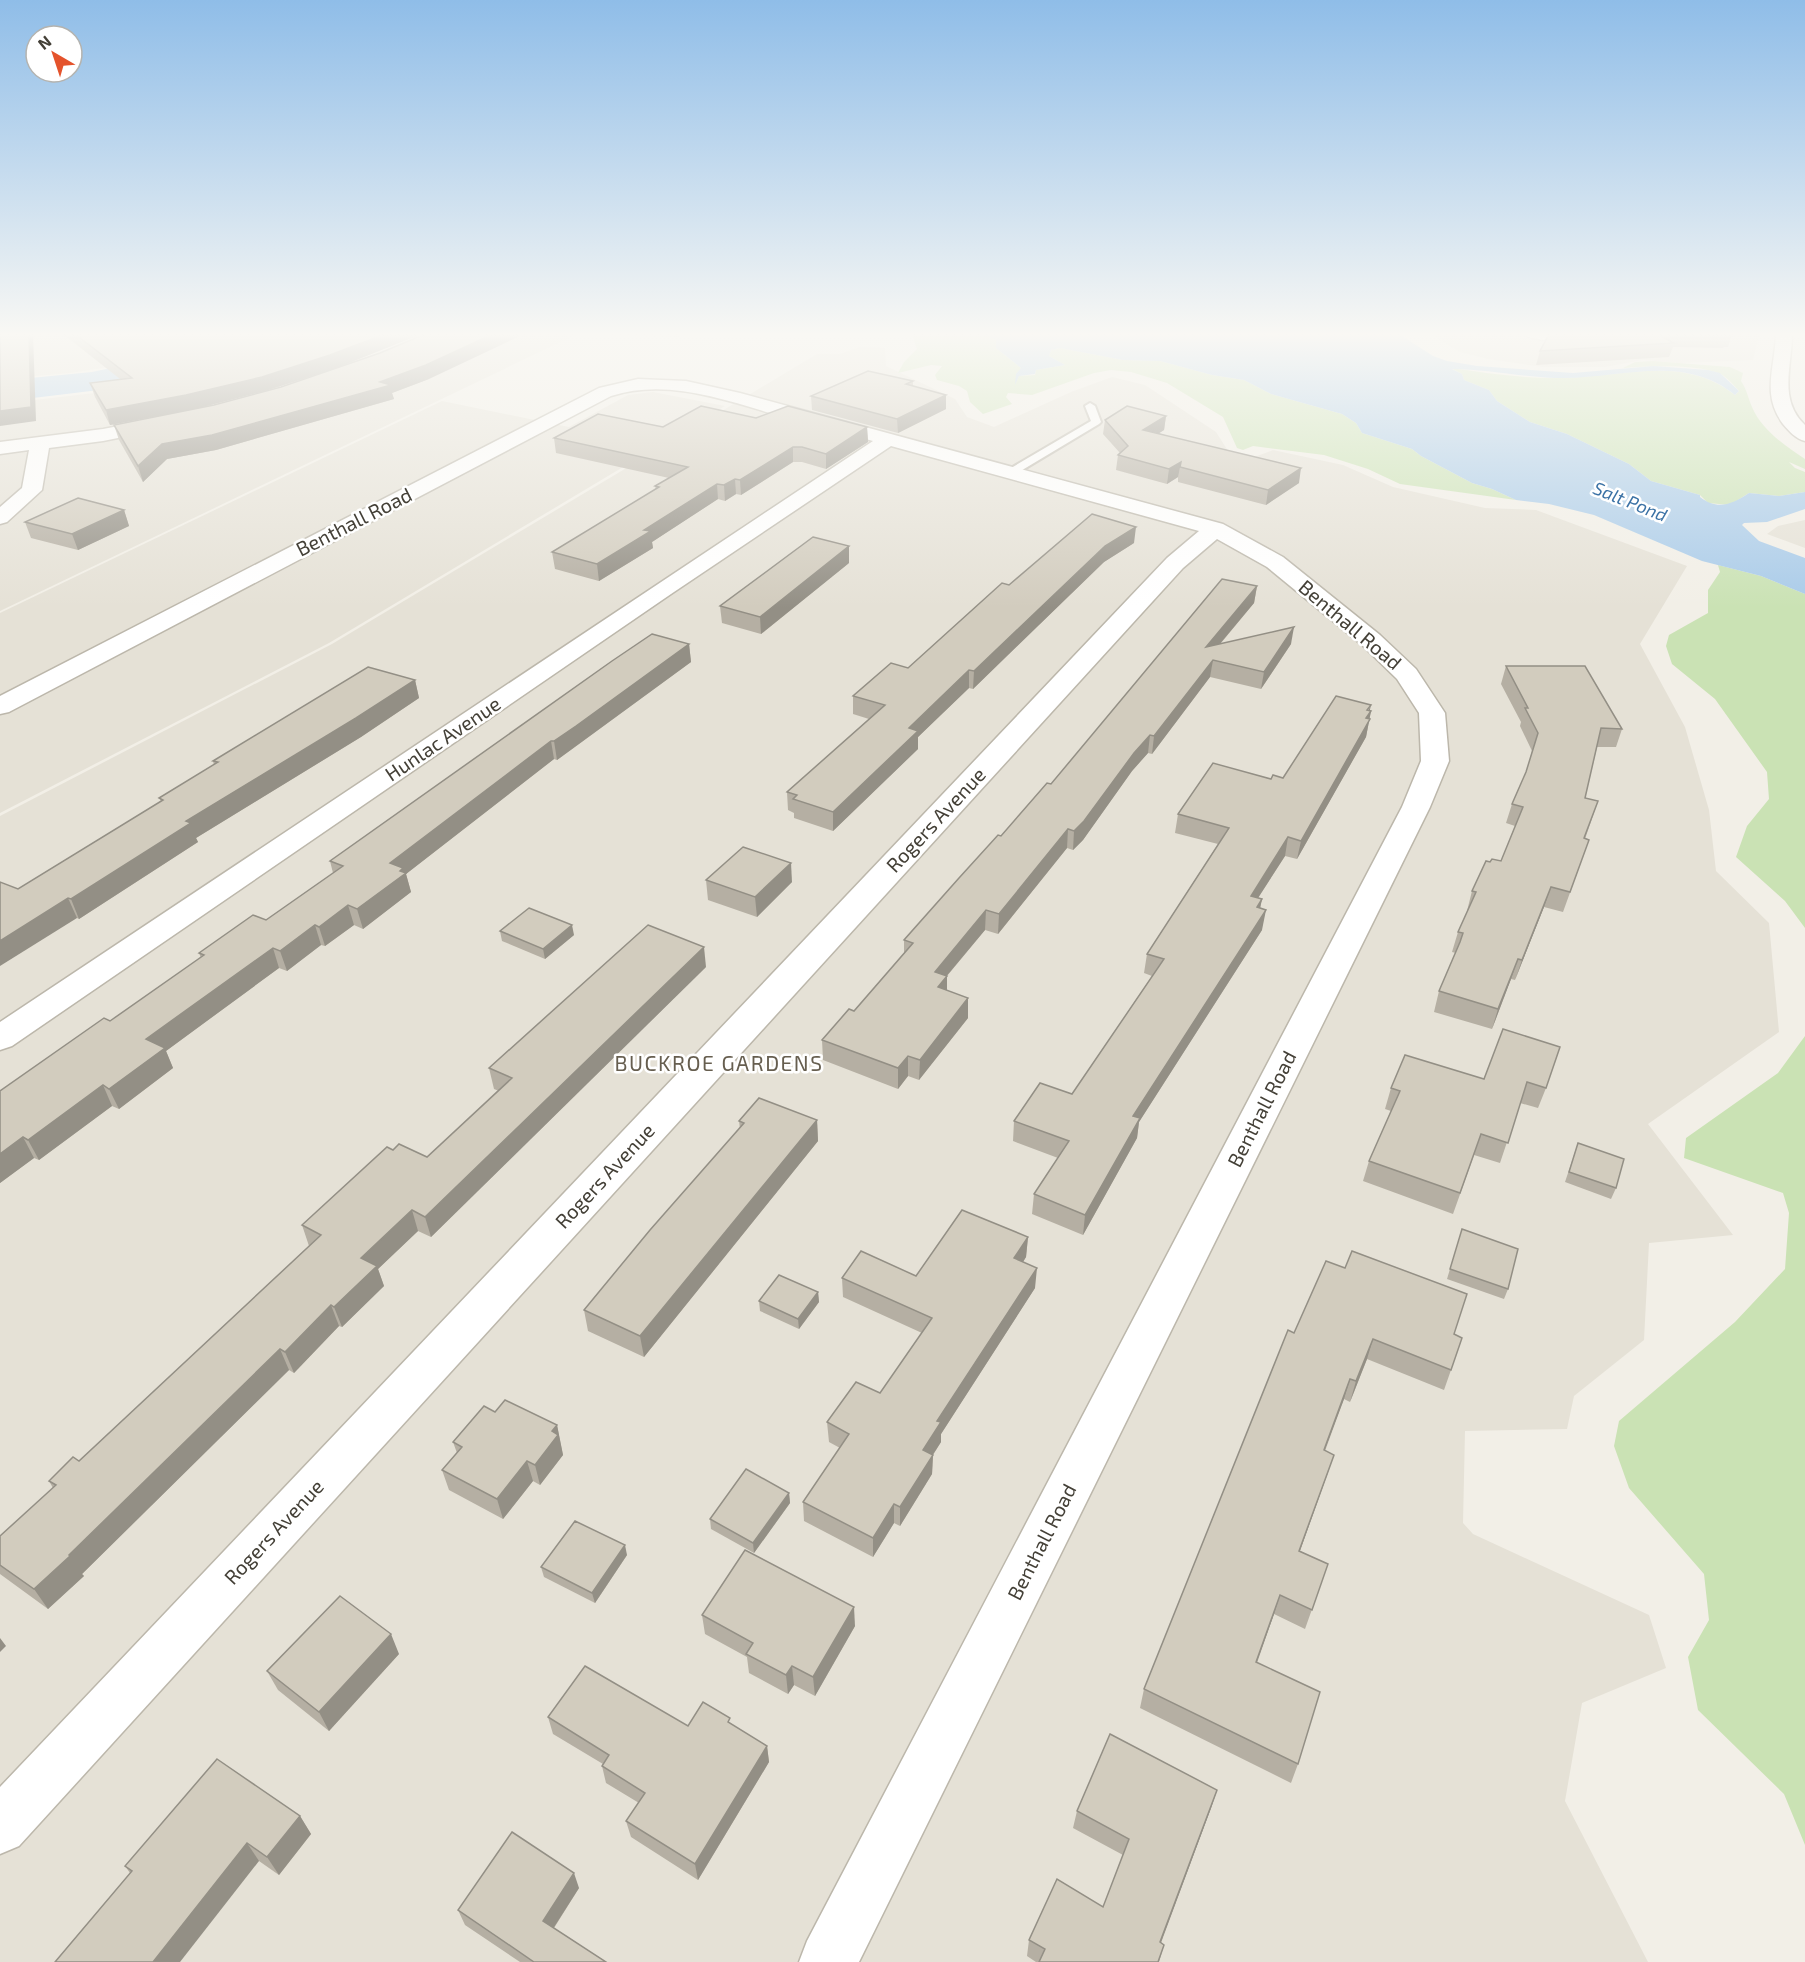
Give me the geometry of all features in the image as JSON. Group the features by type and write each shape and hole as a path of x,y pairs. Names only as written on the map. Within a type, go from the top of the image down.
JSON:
{"street":[{"path":"0,448 103,435 153,426"},
{"name":"Benthall Road","path":"0,706 543,426"},
{"name":"Benthall Road","path":"828,1962 1416,807 1435,761 1432,713 1407,674 1371,640 1275,562 1215,529 831,426"},
{"name":"Hunlac Avenue","path":"0,1038 663,589 886,441"},
{"path":"0,518 32,490 40,444"},
{"name":"Rogers Avenue","path":"0,1827 1167,572 1215,529"}],"lane":[{"path":"1010,473 1090,426"}],"shaded area":[{"path":"0,426 386,426 0,611"},
{"path":"391,426 692,426 329,643 0,813 0,613"},
{"name":"BUCKROE GARDENS","path":"697,426 1206,426 1216,432 1230,454 1249,459 1273,450 1343,465 1393,487 1485,508 1536,510 1687,566 1640,644 1685,727 1709,810 1716,871 1769,923 1779,1032 1648,1124 1733,1235 1649,1243 1644,1340 1574,1396 1567,1429 1465,1431 1463,1523 1473,1534 1649,1615 1666,1668 1582,1703 1565,1801 1648,1962 0,1962 0,816 332,644"},
{"path":"1805,520 1805,548 1767,534 1778,526"}],"green space":[{"path":"1227,426 1358,426 1362,433 1412,449 1472,483 1516,500 1400,484 1368,469 1324,455 1253,446 1243,450 1237,448"},
{"path":"1541,426 1763,426 1782,443 1805,459 1805,469 1789,462 1795,468 1805,472 1805,492 1779,496 1749,493 1730,505 1708,503 1700,495 1651,481 1629,464 1567,434"},
{"path":"1718,565 1761,576 1805,594 1805,928 1785,901 1736,857 1747,826 1769,799 1767,772 1715,699 1672,664 1666,646 1669,635 1708,613 1708,590 1720,572"},
{"path":"1805,1036 1805,1845 1784,1794 1698,1710 1688,1657 1709,1620 1704,1574 1629,1488 1614,1446 1619,1421 1735,1322 1785,1269 1789,1213 1783,1193 1684,1158 1686,1138 1778,1073"}],"water":[{"name":"Salt Pond","path":"1358,426 1541,426 1567,434 1629,464 1651,481 1700,495 1713,504 1731,503 1749,493 1779,496 1805,492 1805,509 1767,522 1742,525 1759,541 1805,558 1805,594 1761,576 1702,561 1594,515 1549,504 1516,500 1472,483 1412,449 1362,433"}],"building":[{"path":"114,426 246,426 212,435 162,444 138,466"},
{"path":"577,426 867,427 826,454 802,447 793,447 740,480 735,479 724,485 717,484 644,530 651,531 597,564 552,552 688,467 554,438"},
{"path":"1110,426 1150,426 1143,430 1301,468 1268,490 1180,467 1181,462 1169,469 1118,455 1128,446"},
{"path":"78,498 124,510 72,534 25,522"},
{"path":"1092,514 1136,527 1105,546 974,671 969,670 909,728 918,731 833,812 793,799 797,795 787,792 885,705 853,696 891,663 908,668 1002,583 1009,585"},
{"path":"813,537 849,546 760,617 720,606"},
{"path":"1222,579 1257,586 1206,647 1294,627 1264,672 1213,660 1154,736 1150,735 1134,753 1084,821 1074,831 1068,829 999,914 986,910 935,972 947,976 938,987 968,998 920,1060 908,1056 898,1068 822,1040 849,1009 854,1011 913,943 904,940 959,878 998,835 1001,836 1047,783 1051,784"},
{"path":"652,634 689,644 576,726 551,741 390,863 403,868 400,871 406,873 357,909 348,905 319,927 315,925 280,951 273,948 146,1039 165,1048 109,1089 103,1085 28,1140 23,1137 0,1154 0,1091 104,1018 110,1021 204,955 199,953 253,915 266,920 343,866 330,861"},
{"path":"1506,666 1585,666 1622,729 1601,728 1585,798 1598,801 1584,838 1589,840 1570,892 1551,887 1522,960 1518,959 1498,1009 1439,991 1463,933 1458,932 1476,892 1472,891 1486,861 1490,862 1492,859 1501,861 1523,807 1512,804 1526,772 1538,733"},
{"path":"368,667 415,680 186,821 191,823 0,941 0,882 18,889 163,800 159,798 218,762 213,761"},
{"path":"1336,696 1371,705 1367,710 1371,711 1366,718 1370,719 1301,841 1288,837 1251,896 1262,899 1257,907 1266,910 1133,1116 1140,1118 1085,1215 1034,1194 1069,1141 1014,1121 1040,1083 1072,1094 1164,959 1147,954 1229,828 1178,814 1213,763 1271,779 1273,775 1283,778"},
{"path":"743,847 791,863 755,897 706,880"},
{"path":"529,908 572,925 543,949 500,931"},
{"path":"648,925 704,947 425,1217 412,1210 361,1258 377,1266 334,1307 331,1305 285,1352 280,1349 34,1589 0,1565 0,1536 56,1485 49,1481 73,1457 79,1461 321,1235 302,1225 387,1147 393,1150 399,1144 427,1157 512,1078 489,1068"},
{"path":"1503,1029 1560,1047 1546,1088 1527,1082 1508,1143 1481,1134 1460,1193 1369,1161 1400,1091 1391,1088 1405,1055 1484,1079"},
{"path":"759,1098 817,1120 640,1336 584,1310 650,1230 744,1123 739,1121"},
{"path":"1578,1143 1624,1159 1616,1188 1569,1172"},
{"path":"962,1210 1028,1237 1014,1258 1037,1268 937,1421 941,1422 923,1450 933,1455 900,1507 894,1504 873,1538 803,1502 849,1434 827,1422 856,1382 880,1393 932,1318 842,1278 861,1251 916,1276"},
{"path":"1462,1229 1518,1249 1508,1289 1450,1269"},
{"path":"1352,1251 1467,1294 1454,1334 1462,1338 1451,1370 1373,1339 1356,1381 1350,1379 1324,1450 1334,1455 1299,1551 1328,1564 1312,1610 1280,1595 1256,1662 1320,1692 1298,1764 1144,1689 1288,1330 1294,1333 1326,1261 1345,1268"},
{"path":"779,1275 818,1292 798,1319 759,1301"},
{"path":"505,1400 557,1425 552,1431 558,1435 535,1465 527,1461 497,1499 442,1470 462,1447 453,1442 484,1406 495,1412"},
{"path":"746,1469 789,1493 753,1543 710,1519"},
{"path":"575,1521 625,1545 592,1593 541,1567"},
{"path":"745,1550 854,1607 813,1677 792,1666 786,1675 746,1654 753,1643 702,1615"},
{"path":"340,1596 391,1634 319,1712 267,1671"},
{"path":"585,1666 688,1726 703,1702 730,1718 728,1722 767,1746 695,1864 626,1821 645,1793 602,1766 609,1755 548,1717"},
{"path":"1110,1734 1217,1790 1160,1942 1164,1945 1158,1962 1039,1962 1045,1949 1029,1940 1057,1879 1103,1907 1129,1839 1077,1811"},
{"path":"217,1759 300,1816 267,1857 247,1843 153,1962 55,1962 132,1871 125,1866"},
{"path":"512,1832 574,1873 543,1921 606,1962 534,1962 458,1910"}],"district":[{"name":"BUCKROE GARDENS","path":"719,1064"}]}
